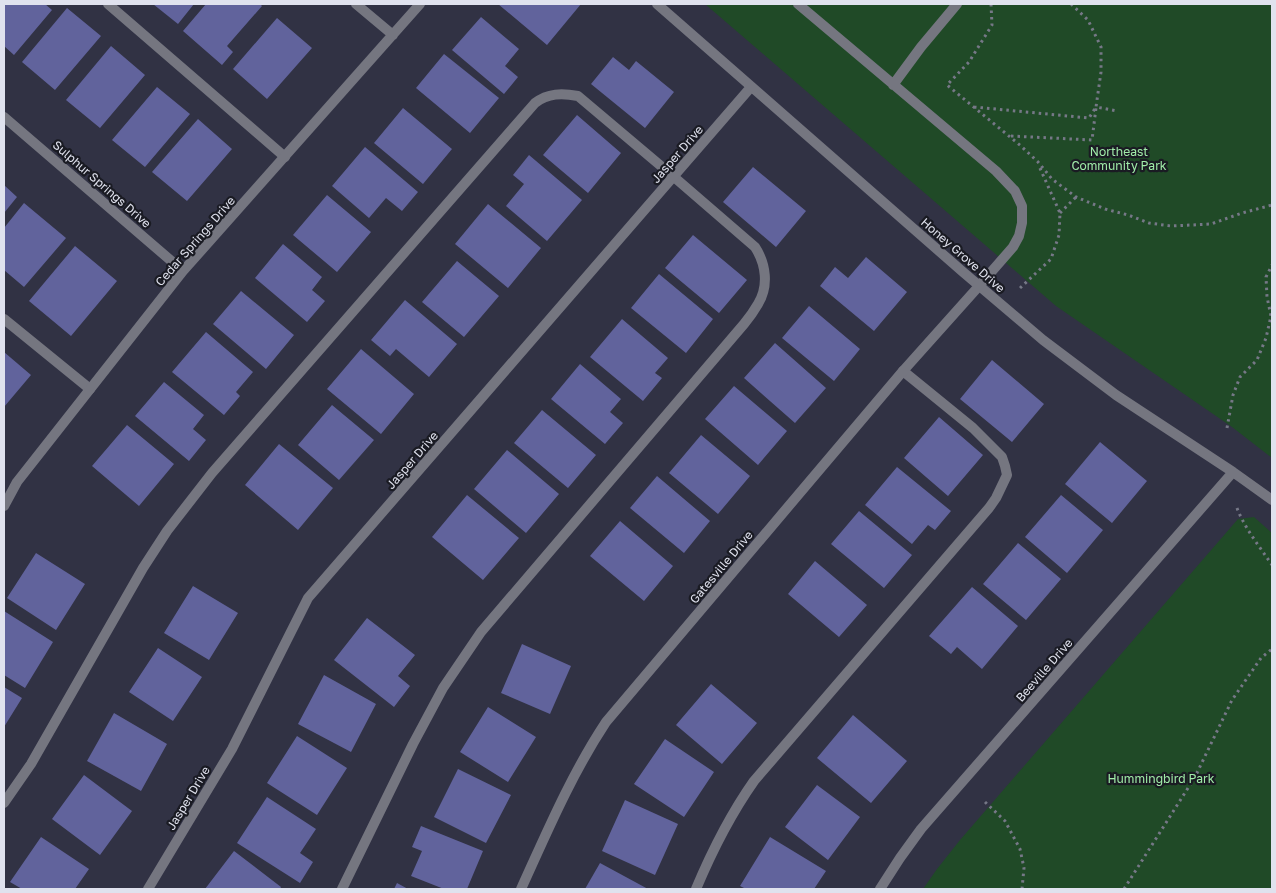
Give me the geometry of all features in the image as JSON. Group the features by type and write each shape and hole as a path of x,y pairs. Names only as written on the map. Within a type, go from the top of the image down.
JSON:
{"street":[{"path":"108,4 285,157"},
{"path":"356,4 393,35"},
{"name":"Cedar Springs Drive","path":"4,506 17,482 183,271 420,4"},
{"name":"Honey Grove Drive","path":"657,4 1043,340 1116,395 1272,500"},
{"name":"Gatesville Drive","path":"521,889 564,794 588,749 606,722 903,371 1013,247 1019,236 1022,222 1022,206 1015,190 996,171 798,4"},
{"path":"893,84 957,4"},
{"name":"Jasper Drive","path":"148,889 232,749 308,598 751,87"},
{"path":"4,803 31,764 143,568 167,530 193,497 535,103 542,98 560,94 578,96 755,247 765,269 765,284 759,303 744,324 481,632 443,688 412,744 342,889"},
{"name":"Sulphur Springs Drive","path":"4,117 183,271"},
{"path":"4,320 90,390"},
{"path":"696,889 710,855 741,798 989,508 1007,475 1002,457 973,428 903,371"},
{"name":"Beeville Drive","path":"880,889 921,829 1233,472"}],"path":[{"path":"991,4 992,24 969,62 947,85 1009,136 1038,162 1052,179 1076,197 1105,209 1149,223 1171,226 1211,224 1272,205"},
{"path":"1009,136 1092,140 1101,72 1101,46 1088,20 1071,4"},
{"path":"974,107 1089,118 1096,107"},
{"path":"1096,107 1117,111"},
{"path":"1020,288 1051,259 1059,235 1060,213 1038,162"},
{"path":"1060,213 1076,197"},
{"path":"1227,428 1233,395 1240,377 1257,360 1266,338 1271,316 1266,278 1272,265"},
{"path":"1237,508 1256,542 1272,565"},
{"path":"1124,889 1195,777 1232,700 1261,658 1272,649"},
{"path":"985,802 1005,821 1020,849 1024,868 1022,889"}],"green space":[{"name":"Northeast Community Park","path":"705,4 1272,4 1272,458 1232,427 1056,306"},
{"name":"Hummingbird Park","path":"1254,517 1272,533 1272,889 923,889 960,840 1238,519"}],"building":[{"path":"4,4 45,4 52,10 14,55 4,46"},
{"path":"153,4 194,4 178,24"},
{"path":"206,4 260,4 262,6 227,46 233,52 222,65 183,31"},
{"path":"498,4 581,4 547,45"},
{"path":"67,8 101,36 55,90 22,62"},
{"path":"481,17 519,49 505,66 518,77 504,94 452,50"},
{"path":"277,18 312,48 267,99 233,69"},
{"path":"111,46 145,75 100,128 66,100"},
{"path":"444,54 499,98 470,133 416,88"},
{"path":"613,57 629,70 636,61 674,92 645,128 591,84"},
{"path":"157,87 190,114 145,167 112,140"},
{"path":"403,108 452,149 423,184 374,143"},
{"path":"577,115 621,153 588,193 543,155"},
{"path":"198,119 232,149 187,201 152,172"},
{"path":"365,147 418,192 402,211 386,198 369,218 332,186"},
{"path":"529,155 582,200 547,241 506,206 524,184 513,175"},
{"path":"753,167 806,211 776,247 723,202"},
{"path":"4,185 17,197 4,213"},
{"path":"327,195 371,232 337,272 293,235"},
{"path":"24,203 66,238 24,287 4,270 4,228"},
{"path":"488,204 541,248 508,288 455,244"},
{"path":"693,235 747,280 719,313 665,268"},
{"path":"283,244 322,277 312,290 325,301 307,322 255,278"},
{"path":"75,246 117,281 71,336 29,301"},
{"path":"866,257 907,292 874,331 820,286 835,267 848,278"},
{"path":"457,261 499,296 464,337 422,302"},
{"path":"659,274 713,319 686,353 631,308"},
{"path":"241,291 294,335 266,369 213,324"},
{"path":"405,300 457,344 429,377 396,349 390,356 371,340"},
{"path":"809,306 860,349 834,381 782,338"},
{"path":"622,319 668,358 655,373 662,378 643,401 590,357"},
{"path":"206,332 253,372 236,392 240,396 224,415 172,372"},
{"path":"775,343 826,388 795,423 744,378"},
{"path":"361,349 414,394 381,434 327,389"},
{"path":"4,352 31,375 4,407"},
{"path":"992,360 1044,404 1012,442 960,399"},
{"path":"580,364 621,399 610,412 623,423 605,444 551,399"},
{"path":"164,382 204,415 193,429 206,440 189,461 135,416"},
{"path":"734,386 787,431 758,465 705,419"},
{"path":"332,405 374,440 339,480 298,445"},
{"path":"542,410 596,455 568,488 514,443"},
{"path":"939,417 983,455 948,496 904,458"},
{"path":"127,425 174,464 139,506 92,466"},
{"path":"701,435 750,476 718,514 669,473"},
{"path":"1100,442 1147,481 1112,523 1065,484"},
{"path":"279,444 333,488 298,530 245,485"},
{"path":"507,450 559,494 526,533 474,489"},
{"path":"897,467 951,511 935,530 928,525 912,544 865,505"},
{"path":"657,476 710,521 684,553 630,508"},
{"path":"467,495 519,538 483,580 432,537"},
{"path":"1061,495 1103,530 1067,573 1025,537"},
{"path":"859,511 912,555 884,588 831,544"},
{"path":"620,521 673,566 644,601 590,556"},
{"path":"1018,543 1061,579 1026,620 983,584"},
{"path":"36,553 85,584 56,630 7,598"},
{"path":"815,561 867,605 839,637 788,594"},
{"path":"193,586 238,613 209,660 164,633"},
{"path":"972,587 1018,626 982,669 957,647 951,654 929,636"},
{"path":"4,611 53,642 25,688 4,675"},
{"path":"367,618 415,655 398,676 410,686 394,707 334,660"},
{"path":"522,644 571,666 550,714 501,693"},
{"path":"158,648 202,677 173,721 129,692"},
{"path":"324,675 376,704 351,752 298,724"},
{"path":"711,684 757,723 722,764 676,725"},
{"path":"4,687 22,698 4,727"},
{"path":"488,707 536,737 508,782 460,752"},
{"path":"114,713 167,744 141,791 87,761"},
{"path":"853,715 907,761 871,803 817,758"},
{"path":"297,736 347,768 317,815 267,783"},
{"path":"665,739 714,772 684,817 634,784"},
{"path":"458,769 511,795 486,843 434,817"},
{"path":"84,775 132,811 100,855 52,819"},
{"path":"817,785 860,817 828,860 785,827"},
{"path":"267,797 316,829 300,853 313,862 300,883 237,843"},
{"path":"625,800 678,824 655,875 602,851"},
{"path":"421,826 483,851 467,889 444,889 411,876 422,851 412,847"},
{"path":"41,837 89,869 75,889 22,889 10,882"},
{"path":"770,837 826,871 814,889 746,889 740,886"},
{"path":"234,851 281,887 280,889 205,889"},
{"path":"600,863 648,889 585,889"},
{"path":"397,883 408,889 394,889"}]}
